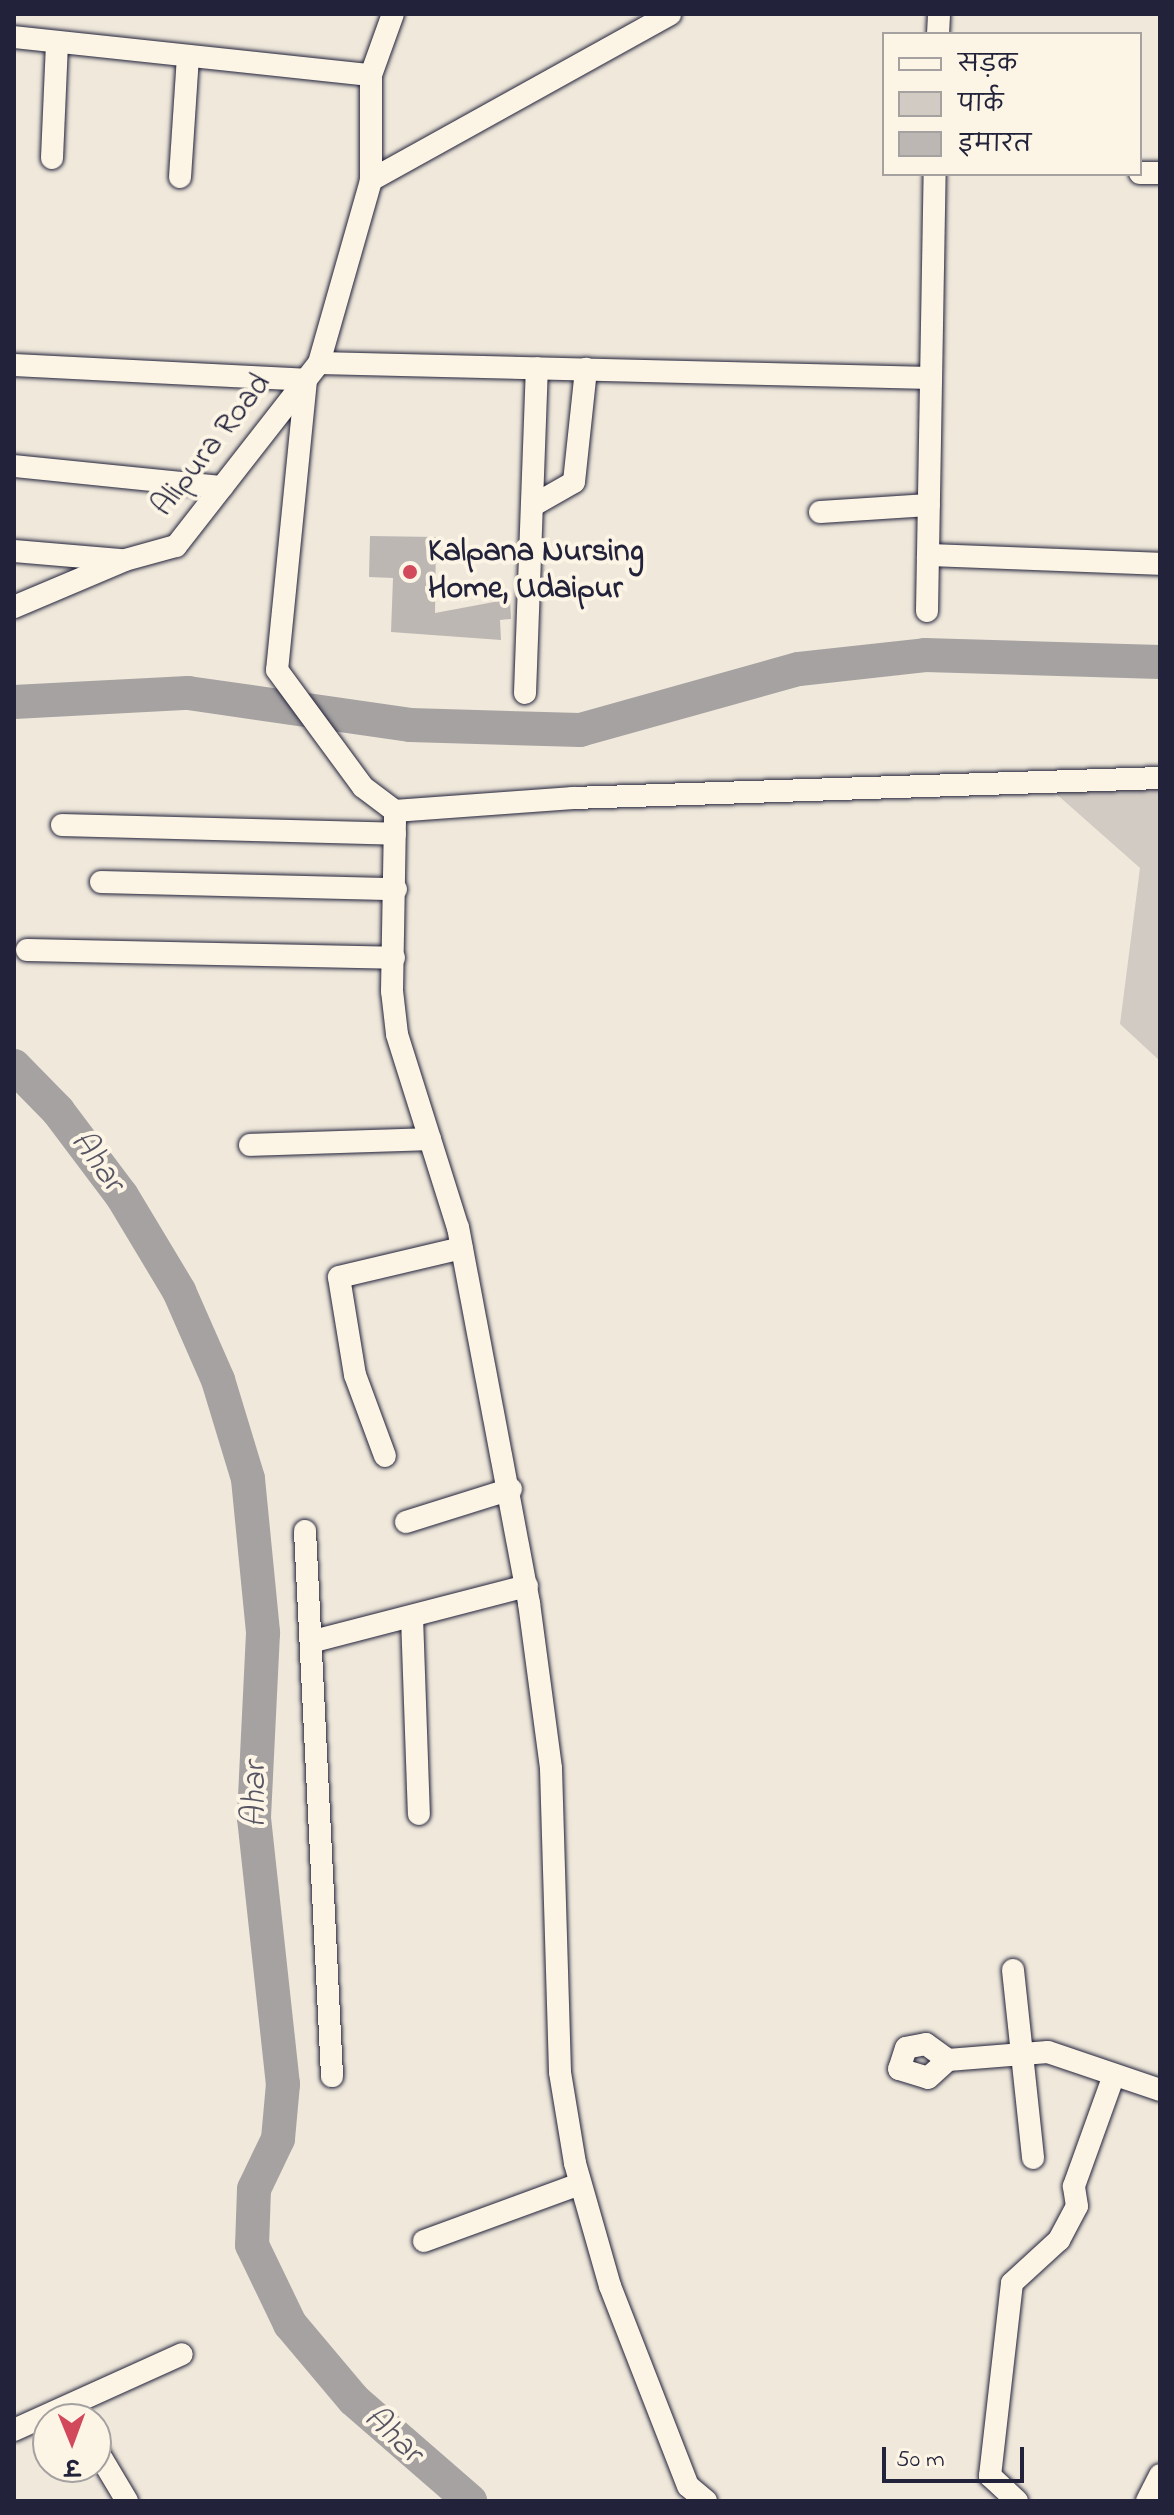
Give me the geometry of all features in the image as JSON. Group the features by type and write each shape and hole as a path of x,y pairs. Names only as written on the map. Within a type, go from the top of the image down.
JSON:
{"street":[{"path":"393,14 371,75 371,180 313,371 277,670 350,768 395,811 397,1034 462,1248 511,1489 527,1586 551,1768 560,2072 580,2184 610,2286 688,2486 706,2501"},
{"path":"371,180 670,14"},
{"path":"14,45 14,37 371,75"},
{"path":"52,158 57,42"},
{"path":"180,177 188,56"},
{"path":"927,611 935,176"},
{"path":"14,365 313,371 537,368 931,378"},
{"path":"525,693 537,368"},
{"path":"532,506 574,482 586,369"},
{"name":"Alipura Road","path":"14,607 125,560 176,546 313,371"},
{"path":"14,466 222,487"},
{"path":"820,512 929,505"},
{"path":"14,551 125,560"},
{"path":"928,555 1160,564"},
{"path":"395,811 573,798 1160,778"},
{"path":"62,825 395,834"},
{"path":"101,882 396,889"},
{"path":"27,950 394,958"},
{"path":"250,1145 430,1139"},
{"path":"385,1456 355,1375 339,1277 462,1248"},
{"path":"406,1522 511,1489"},
{"path":"305,1531 314,1641 317,1834 332,2076"},
{"path":"314,1641 527,1586"},
{"path":"412,1617 419,1814"},
{"path":"1013,1970 1033,2158"},
{"path":"948,2060 1048,2052 1160,2090"},
{"path":"1017,2501 990,2476 1012,2283 1059,2240 1077,2206 1074,2186 1114,2075"},
{"path":"424,2241 580,2184"},
{"path":"92,2403 182,2354"},
{"path":"1147,2501 1160,2475"},
{"path":"112,2476 127,2501"}],"green space":[{"path":"1160,786 1160,1061 1120,1024 1140,868 1053,791"}],"building":[{"path":"370,536 436,537 435,613 510,599 511,619 500,620 501,640 391,632 393,578 369,577"}],"waterway":[{"path":"14,702 188,693 410,725 580,730 799,669 925,655 1160,662"},
{"name":"Ahar","path":"14,1066 58,1111 122,1196 179,1291 218,1380 248,1479 263,1633 254,1818 283,2084 278,2139 254,2189 252,2245 290,2324 354,2400 470,2501"}],"place":[{"name":"Kalpana Nursing Home, Udaipur","path":"410,572"}]}
